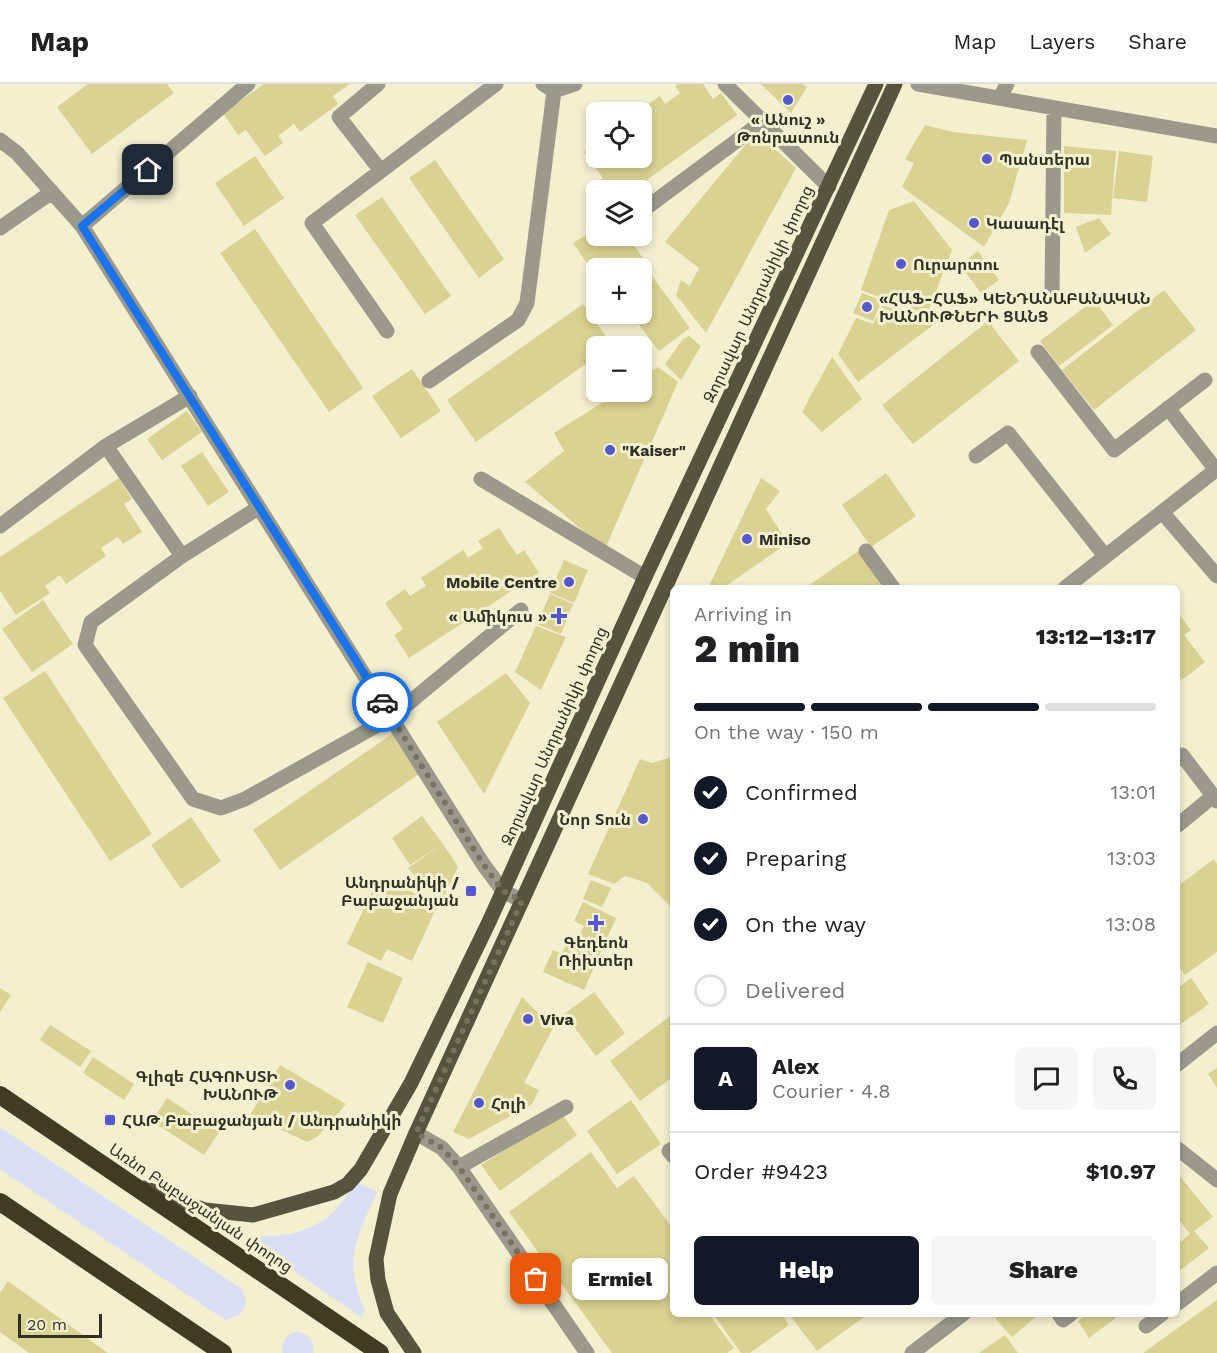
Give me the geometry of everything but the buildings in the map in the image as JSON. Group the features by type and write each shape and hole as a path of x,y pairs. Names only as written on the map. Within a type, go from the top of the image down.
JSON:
{"highway":[{"name":"Առնո Բաբաջանյան փողոց","path":"0,1095 380,1353"},
{"path":"2,1208 223,1353"}],"main road":[{"name":"Զորավար Անդրանիկի փողոց","path":"127,1181 205,1210 253,1215 334,1192 348,1184 361,1169 411,1083 503,891 645,577 876,84"},
{"path":"414,1353 387,1313 378,1280 376,1259 390,1194 895,84"}],"lane":[{"path":"82,226 248,84"},
{"path":"378,84 339,117 381,171"},
{"path":"387,332 312,223 496,84"},
{"path":"429,381 518,320 527,303 548,88 575,84"},
{"path":"725,84 829,187"},
{"path":"918,84 1217,136"},
{"path":"1000,98 1007,84"},
{"path":"1052,296 1054,108"},
{"path":"652,204 762,122"},
{"path":"0,141 17,153 82,226 483,864 503,891 522,901"},
{"path":"0,228 52,192"},
{"path":"1038,352 1114,450 1205,380"},
{"path":"0,526 106,446 190,396"},
{"path":"1069,585 1217,469 1168,408"},
{"path":"976,456 1008,433 1106,556"},
{"path":"106,446 182,556"},
{"path":"481,479 645,577"},
{"path":"258,508 182,556 90,622 85,645 193,799 221,808 245,799 392,717 521,610"},
{"path":"1162,512 1217,576"},
{"path":"866,551 891,585"},
{"path":"1180,824 1215,799 1182,755"},
{"path":"1180,1062 1217,1033"},
{"path":"459,1167 566,1107"},
{"path":"416,1133 442,1148 459,1167 587,1353"},
{"path":"1180,1151 1217,1180"},
{"path":"1180,1301 1217,1273"},
{"path":"912,1353 959,1317"},
{"path":"1146,1326 1158,1317"}],"shaded area":[{"path":"0,1127 243,1290 246,1304 239,1315 225,1320 0,1169"},
{"path":"357,1182 377,1192 358,1237 355,1250 355,1277 365,1311 361,1317 253,1243 258,1236 290,1234 320,1222 337,1208"},
{"path":"295,1332 304,1333 310,1338 313,1353 283,1353 285,1340"}],"way so far":[{"path":"382,702 483,864 503,891 522,901 416,1133 442,1148 459,1167 536,1279"}],"place":[{"name":"« Անուշ » Թոնրատուն","path":"788,100"},
{"name":"Պանտերա","path":"987,159"},
{"name":"Կասադէլ","path":"974,223"},
{"name":"Ուրարտու","path":"901,264"},
{"name":"«ՀԱՖ-ՀԱՖ» ԿԵՆԴԱՆԱԲԱՆԱԿԱՆ ԽԱՆՈՒԹՆԵՐԻ ՑԱՆՑ","path":"867,307"},
{"name":"\"Kaiser\"","path":"610,450"},
{"name":"Miniso","path":"747,539"},
{"name":"Mobile Centre","path":"569,582"},
{"name":"« Ամիկուս »","path":"559,616"},
{"name":"Նոր Տուն","path":"643,819"},
{"name":"Անդրանիկի / Բաբաջանյան","path":"471,891"},
{"name":"Գեդեոն Ռիխտեր","path":"596,923"},
{"name":"Viva","path":"528,1019"},
{"name":"Գլիզե ՀԱԳՈՒՍՏԻ ԽԱՆՈՒԹ","path":"290,1085"},
{"name":"Հոլի","path":"479,1103"},
{"name":"ՀԱԹ Բաբաջանյան / Անդրանիկի","path":"110,1120"},
{"name":"Ermiel","path":"536,1279"}],"route":[{"path":"148,170 82,226 382,702"}]}
